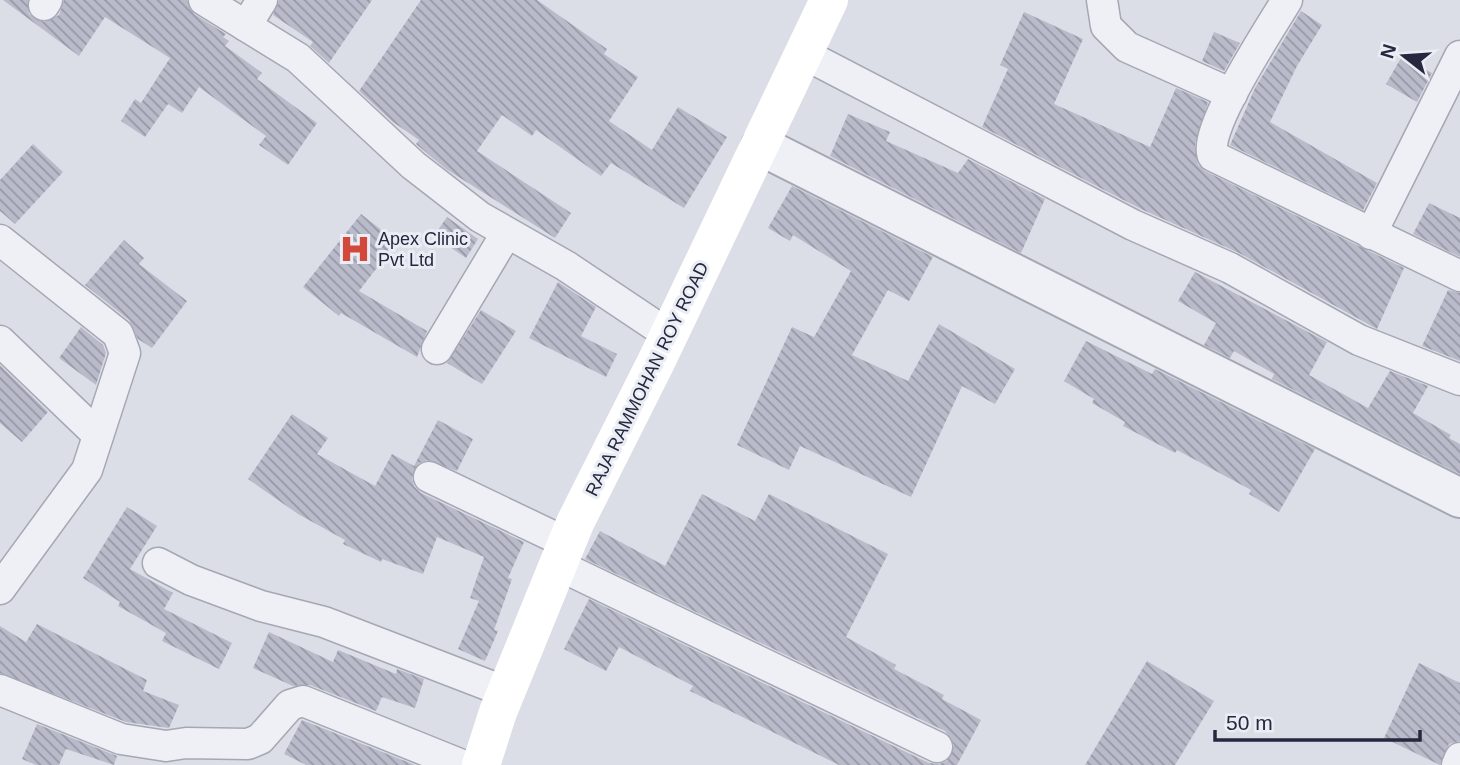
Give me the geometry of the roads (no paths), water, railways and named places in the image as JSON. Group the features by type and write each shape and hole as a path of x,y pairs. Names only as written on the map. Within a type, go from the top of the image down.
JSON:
{"main road":[{"name":"RAJA RAMMOHAN ROY ROAD","path":"481,765 506,692 563,554 829,0"}],"street":[{"path":"204,0 298,58 413,165 480,218 566,266 669,335"},
{"path":"246,26 262,0"},
{"path":"1102,0 1106,26 1127,47 1232,94"},
{"path":"1287,0 1232,94 1210,138 1213,156 1460,276"},
{"path":"804,54 1133,225 1230,268 1359,340 1460,380"},
{"path":"1371,234 1460,56"},
{"path":"761,146 1460,498"},
{"path":"437,349 506,234"},
{"path":"0,240 118,334 124,344 125,353 87,470 0,589"},
{"path":"0,341 98,435"},
{"path":"429,477 563,554 937,747"},
{"path":"158,564 250,603 324,622 506,692"},
{"path":"0,690 121,739 166,746 200,743 248,744 260,739 290,705 303,701 462,765"},
{"path":"1457,765 1460,758"}],"place":[{"name":"Apex Clinic Pvt Ltd","path":"355,249"}]}
